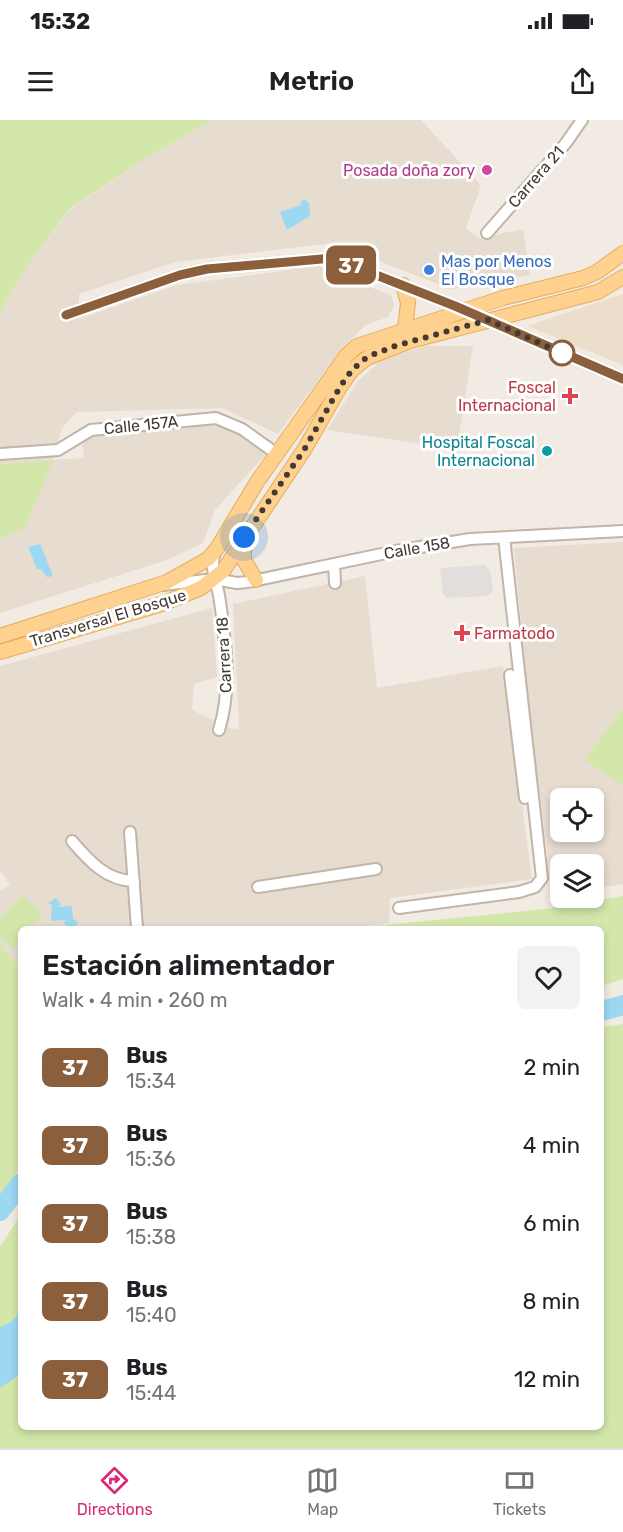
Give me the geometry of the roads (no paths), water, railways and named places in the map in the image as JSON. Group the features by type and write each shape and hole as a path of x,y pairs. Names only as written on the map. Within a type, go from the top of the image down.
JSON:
{"main road":[{"name":"Transversal El Bosque","path":"0,636 156,586 179,577 215,552 277,454 346,356 368,340 534,289 583,278 615,261 623,254"},
{"name":"Transversal El Bosque","path":"0,652 162,604 186,595 214,579 231,561 244,537 304,450 352,370 367,357 395,346 598,292 623,277"},
{"path":"403,285 408,303 405,328"},
{"path":"244,537 244,560 256,580"}],"street":[{"name":"Carrera 21","path":"487,232 566,143 582,120"},
{"path":"66,315 180,275 333,258 466,310 623,379"},
{"name":"Calle 157A","path":"0,454 58,450 91,430 216,418 242,429 277,454"},
{"name":"Calle 158","path":"156,586 214,579 237,583 451,542 623,531"},
{"path":"504,537 526,801"},
{"path":"214,579 212,566 215,552"},
{"path":"334,564 335,583"},
{"name":"Carrera 18","path":"214,579 220,598 220,635 228,682 226,706 219,730"},
{"path":"399,908 507,895 535,887 543,872 526,801 510,675"},
{"path":"130,832 137,926"},
{"path":"72,841 104,872 120,881 134,881"},
{"path":"258,887 376,869"}],"water":[{"path":"304,199 309,203 310,216 287,230 280,212 301,205"},
{"path":"40,544 53,576 47,577 41,569 37,569 28,547"},
{"path":"56,898 61,905 56,907 72,906 73,919 78,922 76,926 66,926 64,921 68,920 51,921 52,905 48,903"},
{"path":"18,1314 18,1376 0,1388 0,1327 11,1322"}],"waterway":[{"path":"604,1010 623,1005"},
{"path":"0,1211 18,1187"}],"place":[{"name":"Posada doña zory","path":"487,170"},
{"name":"Mas por Menos El Bosque","path":"429,270"},
{"name":"Foscal Internacional","path":"570,396"},
{"name":"Hospital Foscal Internacional","path":"547,451"},
{"name":"Farmatodo","path":"462,633"}]}
